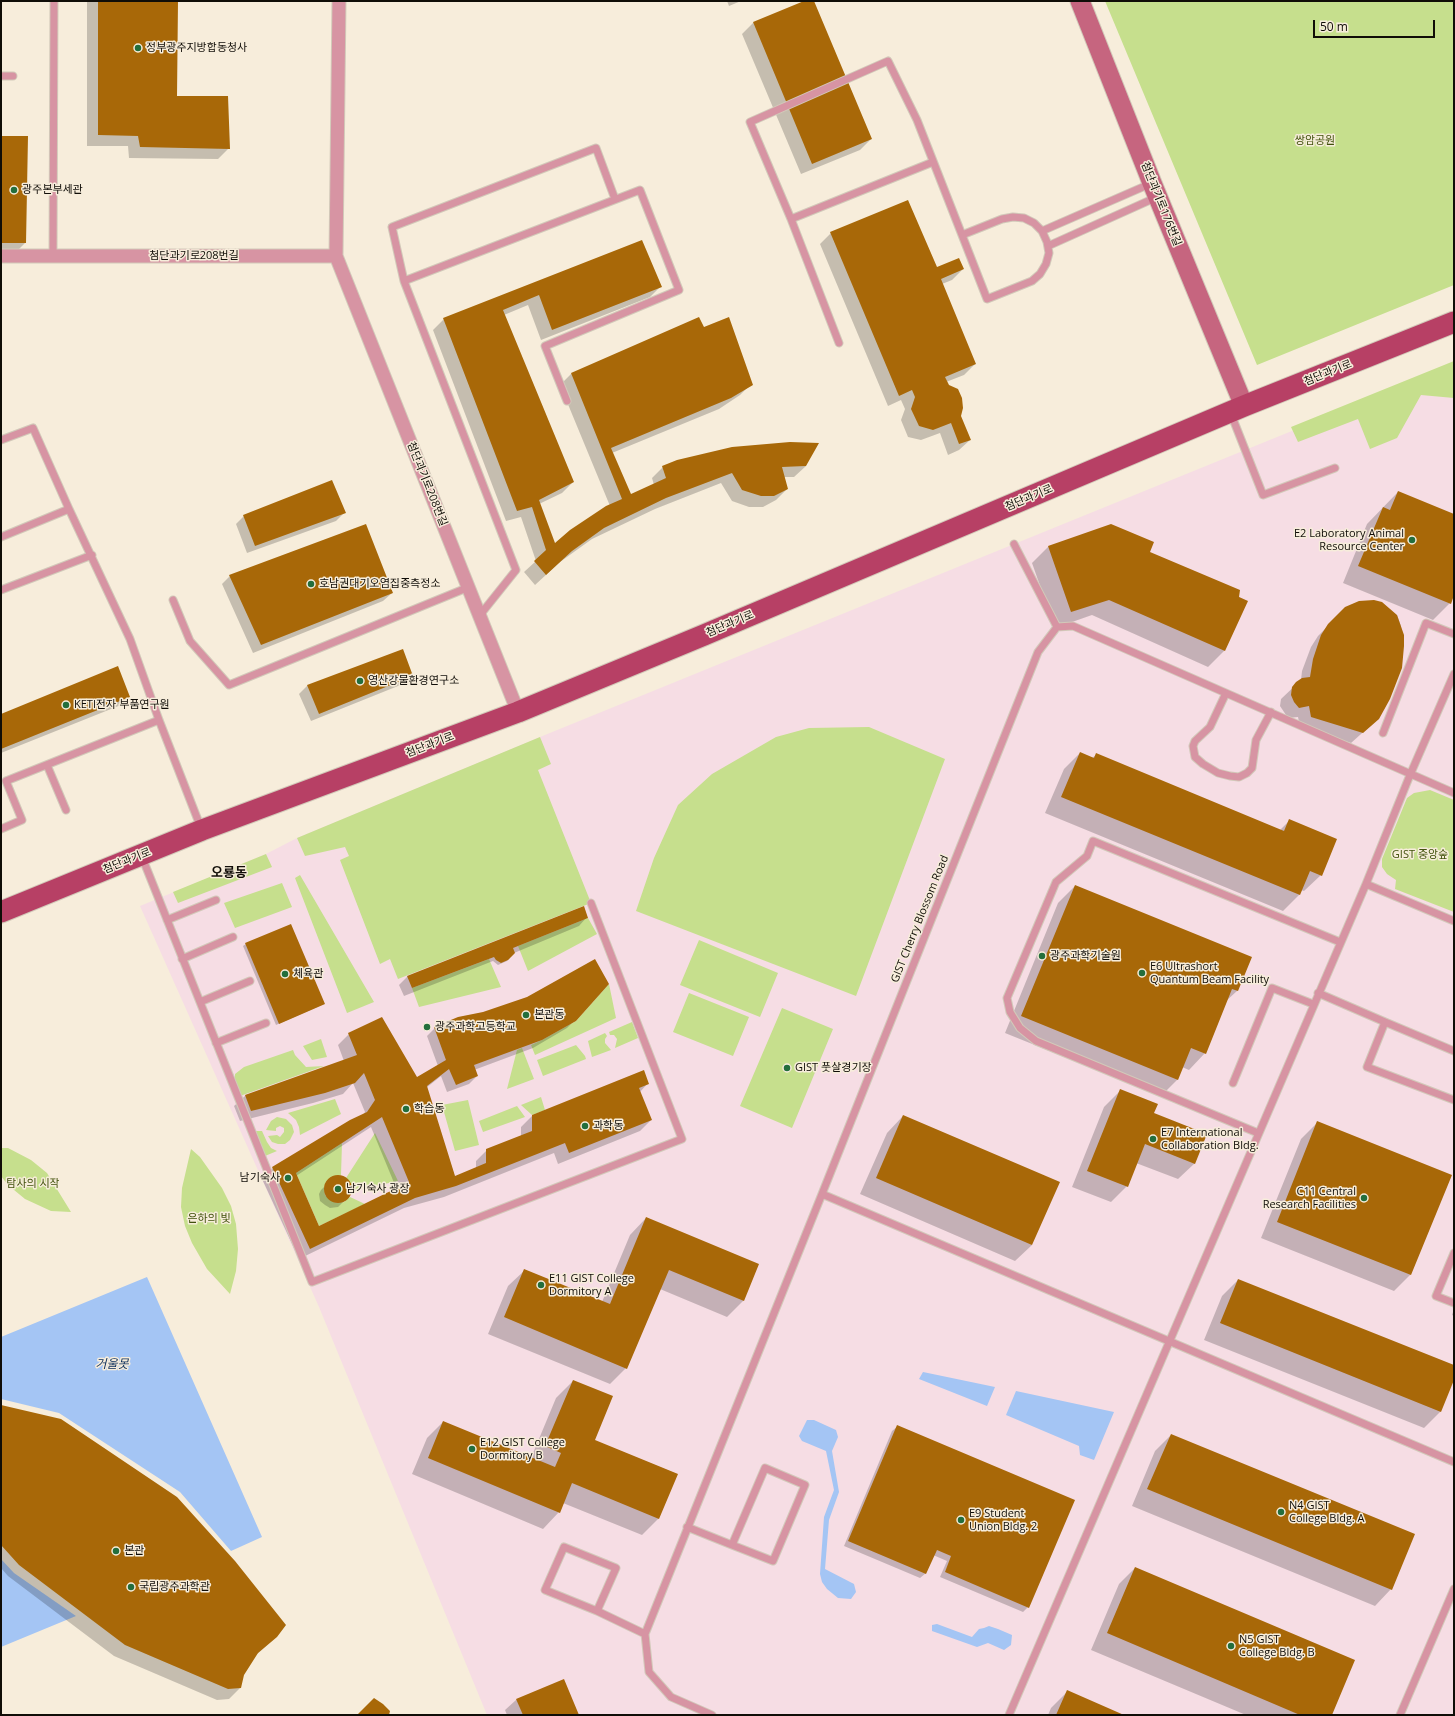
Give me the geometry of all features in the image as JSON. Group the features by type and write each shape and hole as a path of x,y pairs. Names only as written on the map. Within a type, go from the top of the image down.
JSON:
{"main road":[{"name":"첨단과기로","path":"1,912 202,830 518,712 712,632 1237,409 1454,322"}],"street":[{"name":"첨단과기로208번길","path":"339,1 336,256 518,712"},
{"name":"첨단과기로176번길","path":"1080,1 1155,190 1237,409"},
{"name":"첨단과기로208번길","path":"1,256 336,256"}],"lane":[{"path":"52,256 54,1"},
{"path":"839,343 791,219 750,122 888,61 917,120 987,299 1032,281 1040,274 1046,264 1049,253 1042,231 1034,223 1024,218 1013,217 1002,219 962,235"},
{"path":"1,76 13,76"},
{"path":"480,615 516,570 404,281 392,227 596,148 615,199"},
{"path":"791,219 933,162"},
{"path":"404,281 640,190 680,290 545,346 567,401"},
{"path":"1042,231 1155,190"},
{"path":"1048,246 1155,190"},
{"path":"1237,409 1263,494 1334,468"},
{"path":"1,440 33,428 130,640 159,720 202,830"},
{"path":"1,537 69,509"},
{"path":"1014,544 1057,626 1073,626 1454,793"},
{"path":"1,590 92,555"},
{"path":"173,600 190,641 229,685 469,587"},
{"path":"1383,733 1426,623 1454,634"},
{"name":"GIST Cherry Blossom Road","path":"645,1634 1038,652 1057,626"},
{"path":"1010,1715 1313,1004 1366,884 1410,775 1454,674"},
{"path":"1226,693 1210,727 1195,741 1193,746 1195,757 1202,764 1218,772 1239,777 1247,773 1252,768 1256,740 1271,712"},
{"path":"1,829 22,820 6,781 159,720"},
{"path":"47,765 66,810"},
{"path":"1258,1133 1036,1041 1020,1028 1010,1012 1007,998 1056,882 1087,856 1093,841 1340,942"},
{"path":"141,855 312,1282 682,1139 591,903"},
{"path":"1366,884 1454,921"},
{"path":"167,920 216,900"},
{"path":"182,959 234,937"},
{"path":"200,1002 250,981"},
{"path":"1233,1083 1272,988 1313,1004"},
{"path":"1318,993 1454,1051"},
{"path":"1385,1022 1367,1067 1454,1100"},
{"path":"216,1043 266,1023"},
{"path":"822,1194 1454,1462"},
{"path":"1454,1253 1436,1296 1454,1303"},
{"path":"687,1527 732,1545 773,1561 805,1485 765,1468 732,1545"},
{"path":"597,1611 616,1568 564,1546 545,1590 597,1611 645,1634 649,1672 672,1697 712,1715"},
{"path":"1400,1715 1453,1592"}],"shaded area":[{"name":"광주과학기술원","path":"1454,365 1454,1715 487,1715 319,1307 140,906 266,854 297,838 540,737"}],"green space":[{"name":"쌍암공원","path":"1105,1 1454,1 1454,285 1257,365"},
{"path":"1454,361 1454,398 1421,395 1397,438 1370,449 1358,419 1298,442 1291,427"},
{"path":"869,727 945,759 856,996 636,911 654,858 678,805 712,774 776,737 809,728"},
{"path":"540,737 551,764 538,770 591,903 398,979 390,959 380,964 340,860 349,856 345,847 305,856 297,838"},
{"name":"GIST 중앙숲","path":"1430,790 1454,800 1454,912 1395,889 1396,880 1387,874 1382,867 1382,859 1407,798 1414,793"},
{"path":"266,854 272,867 178,903 173,892"},
{"path":"300,875 374,1002 347,1013 295,878"},
{"path":"282,883 292,907 235,928 224,903"},
{"path":"588,918 597,934 528,971 518,946"},
{"path":"699,940 778,973 760,1017 680,985"},
{"path":"489,959 501,987 419,1007 412,988"},
{"path":"609,984 616,1018 535,1055 531,1045 576,1021"},
{"path":"689,993 749,1017 733,1056 673,1032"},
{"name":"GIST 풋살경기장","path":"782,1008 833,1029 792,1128 740,1106"},
{"path":"632,1022 638,1038 615,1048 617,1039 614,1035 610,1035 609,1032"},
{"path":"605,1033 607,1036 605,1043 611,1050 592,1057 588,1041"},
{"path":"321,1039 327,1057 312,1060 303,1046"},
{"path":"576,1045 586,1059 543,1076 537,1060"},
{"path":"522,1048 534,1079 507,1089 517,1050"},
{"path":"293,1050 295,1055 306,1067 324,1066 240,1096 235,1082 235,1074 244,1067"},
{"path":"541,1097 545,1110 532,1115 521,1105"},
{"path":"335,1099 341,1114 300,1135 296,1120 288,1113"},
{"path":"468,1100 479,1145 455,1151 442,1105"},
{"path":"517,1106 525,1117 483,1132 479,1121"},
{"path":"277,1117 286,1119 292,1125 294,1132 290,1140 285,1144 272,1142 268,1136 277,1135 280,1137 284,1132 284,1128 280,1126 276,1128 276,1131 266,1130 271,1121"},
{"path":"256,1131 262,1131 271,1148 277,1151 265,1156"},
{"path":"375,1133 398,1181 352,1191 350,1183 346,1178"},
{"path":"342,1143 341,1175 333,1177 326,1183 324,1188 325,1195 336,1203 344,1202 350,1197 365,1204 319,1226 296,1173"},
{"name":"탐사의 시작","path":"1,1148 8,1148 31,1160 47,1173 71,1212 51,1211 25,1199 8,1185 1,1176"},
{"name":"은하의 빛","path":"191,1149 200,1157 222,1188 231,1206 236,1224 238,1249 236,1271 230,1294 207,1269 192,1243 185,1226 181,1207 182,1188"}],"water":[{"name":"거울못","path":"147,1277 262,1537 231,1551 180,1492 59,1413 1,1399 1,1337"},
{"path":"923,1372 995,1387 987,1406 919,1379"},
{"path":"1016,1391 1114,1412 1094,1460 1080,1455 1079,1446 1006,1415"},
{"path":"807,1420 814,1420 836,1430 838,1437 832,1451 839,1492 829,1520 825,1569 854,1584 856,1592 851,1599 838,1598 827,1589 822,1582 820,1574 824,1517 834,1490 826,1451 802,1441 799,1436"},
{"path":"1,1559 14,1573 76,1616 1,1647"},
{"path":"937,1624 972,1637 979,1629 989,1626 1012,1635 1011,1645 1004,1650 988,1643 977,1647 932,1631 932,1625"}],"building":[{"name":"정부광주지방합동청사","path":"98,1 178,1 177,96 228,96 230,149 140,147 138,136 98,135"},
{"path":"804,1 814,1 872,139 812,164 753,22"},
{"name":"광주본부세관","path":"1,136 28,136 26,243 1,243"},
{"path":"908,200 937,267 959,258 964,269 941,279 976,364 945,377 949,385 958,389 962,398 963,408 961,416 971,440 959,444 951,423 933,430 919,426 911,409 915,397 912,390 899,396 830,232"},
{"path":"642,240 662,287 552,330 539,295 503,310 574,482 539,500 555,543 570,530 606,506 622,499 571,373 699,317 704,327 729,317 753,385 731,398 611,448 631,494 666,478 662,466 677,460 732,447 790,442 819,443 806,466 782,467 788,489 774,496 761,496 742,490 732,473 666,498 604,528 572,551 546,575 534,561 546,550 532,507 517,511 443,318"},
{"path":"332,480 346,513 255,546 243,515"},
{"name":"E2 Laboratory Animal Resource Center","path":"1398,491 1454,514 1454,595 1451,604 1358,566 1383,507 1390,510"},
{"name":"호남권대기오염집중측정소","path":"366,524 393,593 261,645 229,575"},
{"path":"1111,524 1154,542 1150,552 1240,590 1239,597 1248,601 1225,651 1109,600 1071,612 1048,546"},
{"path":"1374,600 1382,602 1397,615 1404,635 1404,646 1402,668 1390,699 1379,719 1363,733 1311,717 1309,706 1299,708 1291,695 1292,687 1296,682 1302,678 1310,677 1313,659 1321,635 1328,624 1345,607 1359,601"},
{"name":"영산강물환경연구소","path":"403,649 413,676 319,714 307,685"},
{"name":"KETI전자 부품연구원","path":"118,666 130,697 1,749 1,714"},
{"path":"1080,752 1094,758 1096,753 1284,831 1289,819 1337,839 1322,876 1310,871 1300,895 1061,797"},
{"name":"E6 Ultrashort Quantum Beam Facility","path":"1075,885 1252,957 1238,991 1232,989 1206,1054 1191,1048 1178,1080 1021,1016"},
{"path":"584,906 588,918 513,948 515,953 508,960 501,963 494,957 412,988 407,976"},
{"name":"체육관","path":"291,924 325,1004 279,1024 245,943"},
{"path":"595,959 609,984 576,1021 542,1040 474,1065 478,1076 456,1085 449,1069 427,1086 455,1176 486,1163 486,1149 532,1131 532,1115 644,1070 649,1084 639,1088 652,1120 569,1153 565,1143 456,1186 415,1198 310,1249 272,1167 350,1120 367,1112 375,1100 364,1073 355,1083 325,1093 251,1111 245,1095 357,1055 348,1033 382,1017 417,1077 446,1060 434,1027 458,1017 483,1012 527,997","holes":["382,1117 409,1182 319,1226 296,1173"]},
{"name":"E7 International Collaboration Bldg.","path":"1120,1089 1158,1104 1154,1113 1207,1134 1195,1164 1145,1144 1128,1187 1087,1171"},
{"path":"903,1115 1060,1182 1032,1245 876,1178"},
{"name":"C11 Central Research Facilities","path":"1317,1121 1452,1175 1411,1275 1277,1222"},
{"name":"남기숙사 광장","path":"338,1175 348,1179 352,1189 348,1199 338,1203 328,1199 324,1189 328,1179"},
{"name":"E11 GIST College Dormitory A","path":"646,1217 759,1264 744,1301 669,1270 627,1369 504,1317 524,1269 610,1304"},
{"path":"1238,1279 1454,1365 1454,1380 1441,1412 1220,1323"},
{"name":"E12 GIST College Dormitory B","path":"573,1380 613,1396 595,1440 678,1474 659,1519 572,1483 560,1513 428,1458 443,1421 555,1467 561,1453 545,1446"},
{"name":"본관","path":"1,1405 61,1419 177,1497 235,1561 286,1625 277,1637 258,1653 244,1675 241,1688 228,1689 125,1645 19,1565 1,1545"},
{"name":"E9 Student Union Bldg. 2","path":"897,1425 1075,1500 1029,1608 945,1572 951,1556 937,1550 926,1574 848,1541"},
{"name":"N4 GIST College Bldg. A","path":"1171,1434 1415,1534 1392,1590 1147,1489"},
{"name":"N5 GIST College Bldg. B","path":"1135,1567 1355,1660 1332,1715 1300,1715 1107,1633"},
{"path":"564,1679 579,1715 523,1715 516,1699"},
{"path":"1067,1690 1124,1715 1056,1715"},
{"path":"374,1698 390,1711 389,1715 357,1715"}],"place":[{"name":"정부광주지방합동청사","path":"138,48"},
{"name":"광주본부세관","path":"14,190"},
{"name":"E2 Laboratory Animal Resource Center","path":"1412,540"},
{"name":"호남권대기오염집중측정소","path":"311,584"},
{"name":"영산강물환경연구소","path":"360,681"},
{"name":"KETI전자 부품연구원","path":"66,705"},
{"name":"광주과학기술원","path":"1042,956"},
{"name":"E6 Ultrashort Quantum Beam Facility","path":"1142,973"},
{"name":"체육관","path":"285,974"},
{"name":"본관동","path":"526,1015"},
{"name":"광주과학고등학교","path":"427,1027"},
{"name":"GIST 풋살경기장","path":"787,1068"},
{"name":"학습동","path":"406,1109"},
{"name":"과학동","path":"585,1126"},
{"name":"E7 International Collaboration Bldg.","path":"1153,1139"},
{"name":"남기숙사","path":"288,1178"},
{"name":"남기숙사 광장","path":"338,1189"},
{"name":"C11 Central Research Facilities","path":"1364,1198"},
{"name":"E11 GIST College Dormitory A","path":"541,1285"},
{"name":"E12 GIST College Dormitory B","path":"472,1449"},
{"name":"N4 GIST College Bldg. A","path":"1281,1512"},
{"name":"E9 Student Union Bldg. 2","path":"961,1520"},
{"name":"본관","path":"116,1551"},
{"name":"국립광주과학관","path":"131,1587"},
{"name":"N5 GIST College Bldg. B","path":"1231,1646"}],"district":[{"name":"오룡동","path":"229,873"}]}
